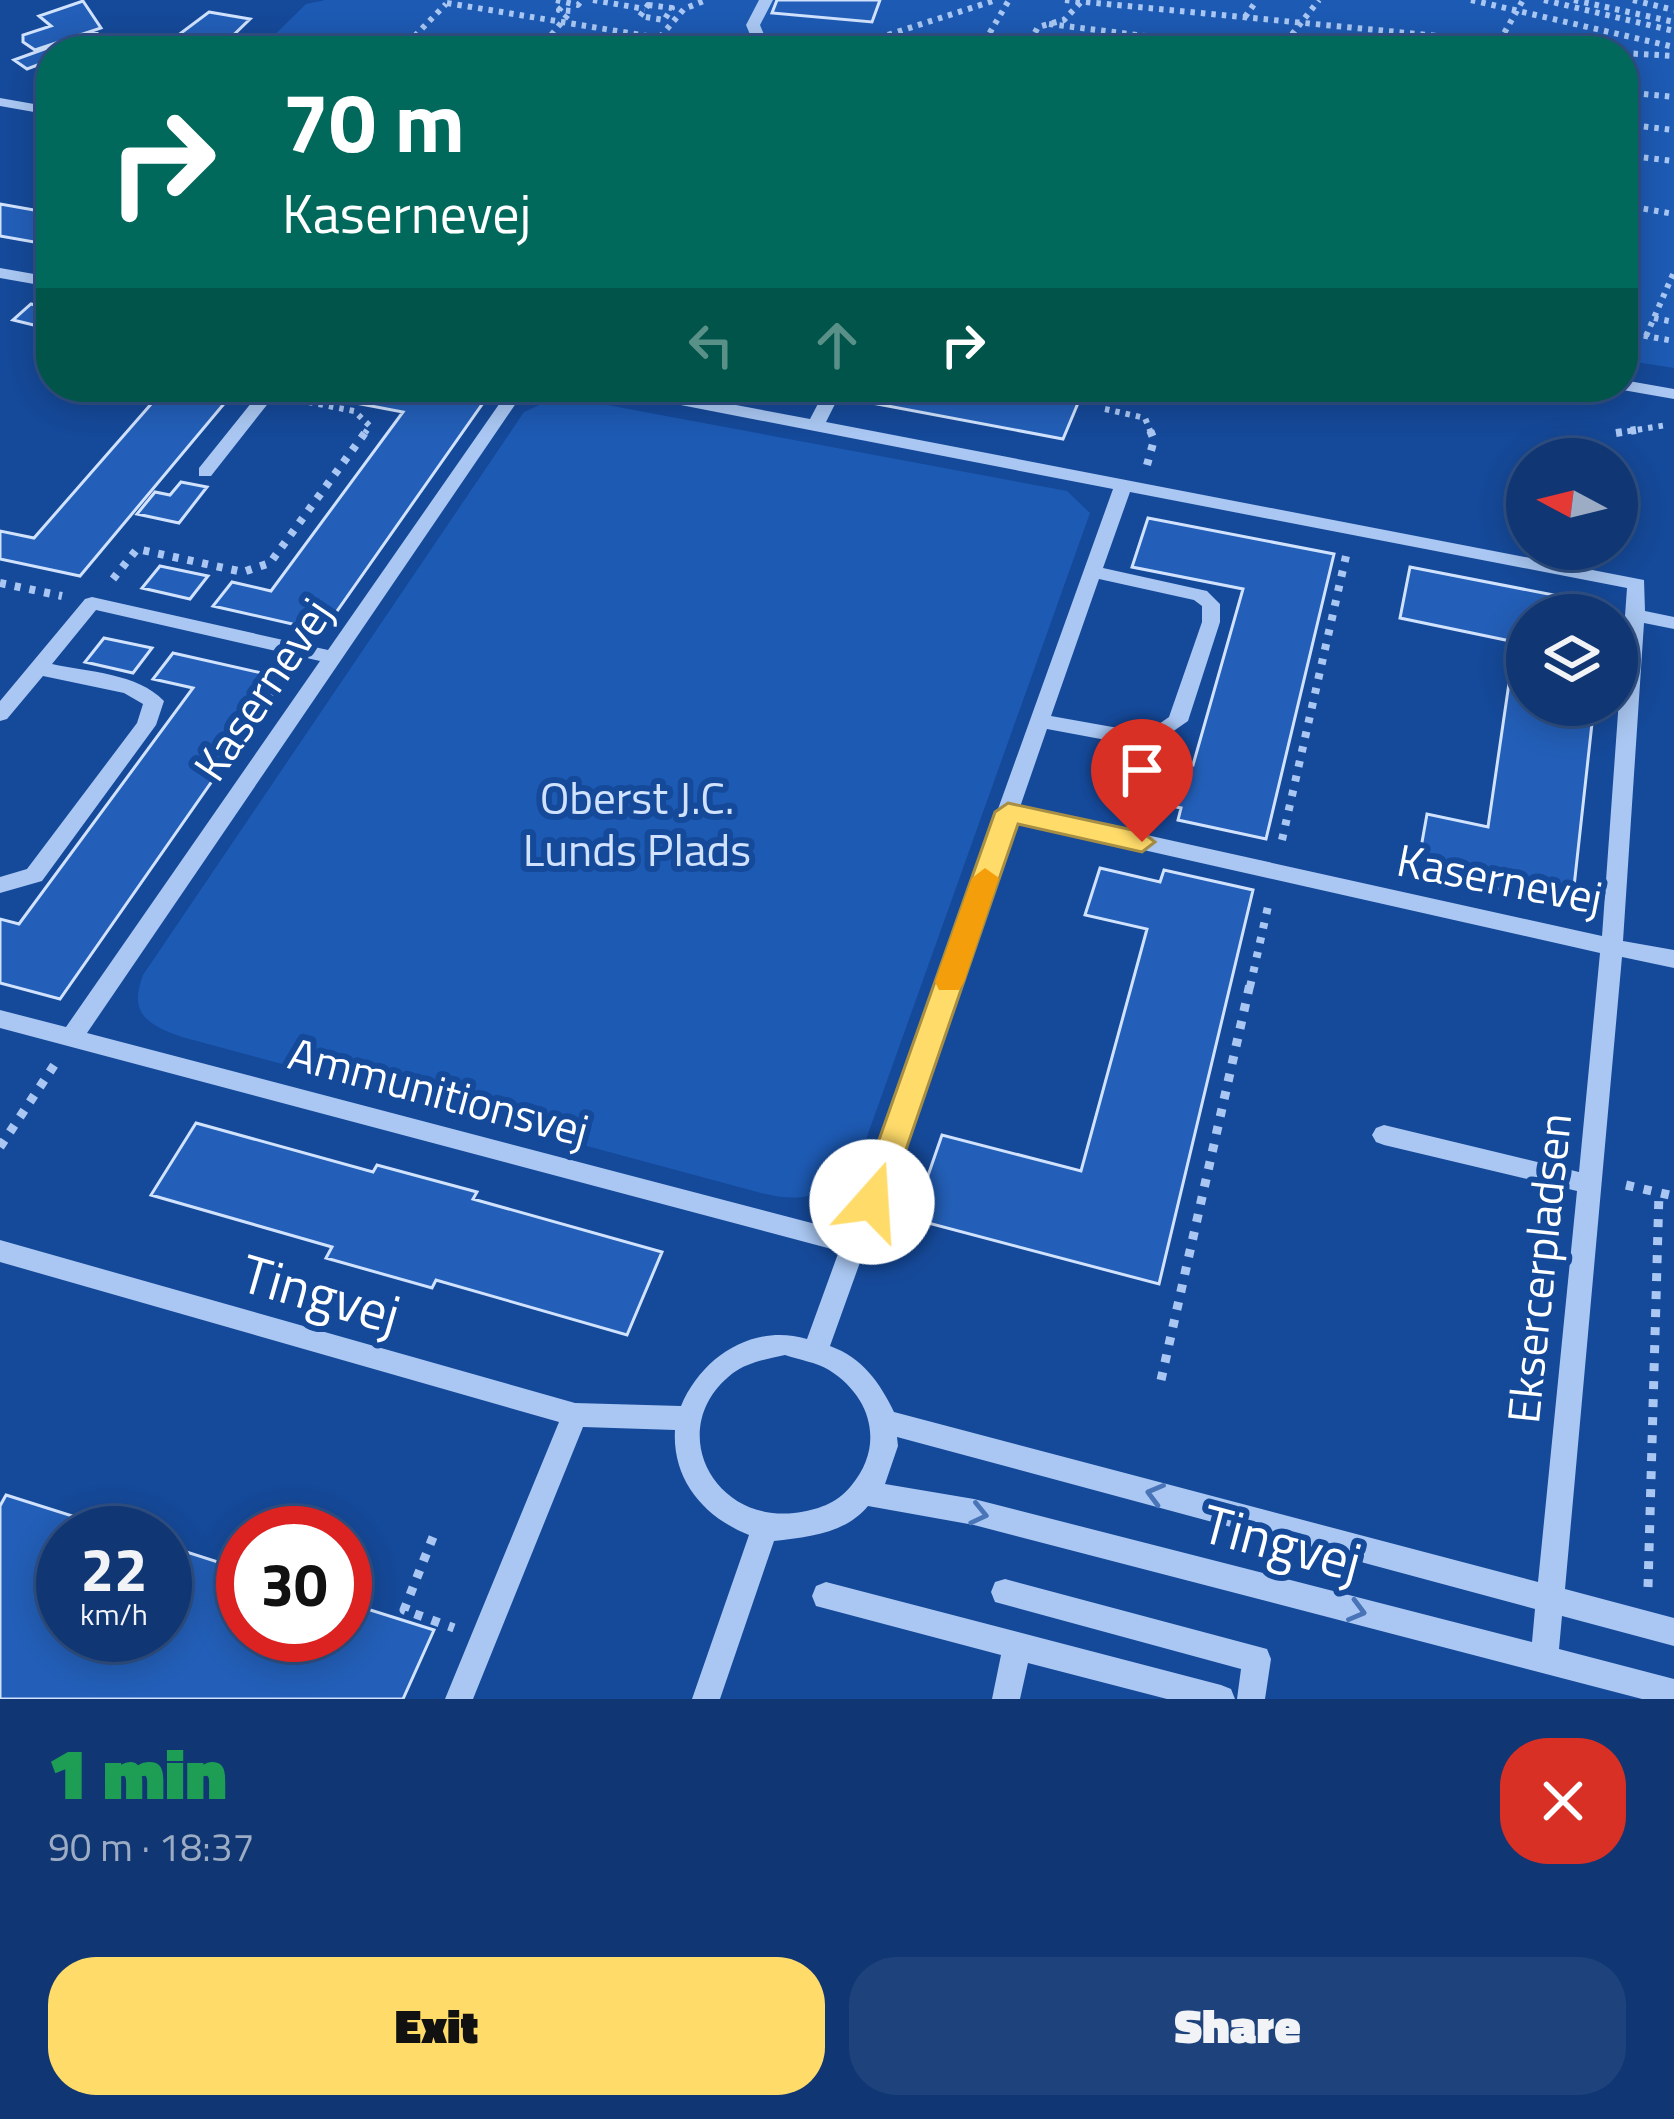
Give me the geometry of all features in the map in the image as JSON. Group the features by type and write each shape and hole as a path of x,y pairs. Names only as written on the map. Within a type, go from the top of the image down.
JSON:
{"street":[{"path":"758,36 753,25 766,0"},
{"path":"0,102 36,108"},
{"path":"0,273 36,279"},
{"path":"1638,388 1674,394"},
{"path":"205,472 261,402"},
{"name":"Kasernevej","path":"72,1037 508,402"},
{"path":"694,402 1636,584 1635,594"},
{"path":"816,425 827,402"},
{"path":"817,1348 1093,572 1131,488"},
{"path":"1040,721 1149,741 1178,721 1211,622 1210,604 1200,595 1093,572"},
{"path":"0,714 92,603 330,657"},
{"path":"1638,616 1674,623"},
{"path":"0,885 34,874 146,725 154,701 129,687 38,668"},
{"name":"Kasernevej","path":"1008,812 1612,947 1627,726"},
{"path":"1612,947 1674,959"},
{"name":"Eksercerpladsen","path":"1544,1660 1612,947"},
{"name":"Ammunitionsvej","path":"0,1019 857,1245"},
{"path":"1384,1135 1589,1181"},
{"name":"Tingvej","path":"0,1252 575,1415 689,1418"},
{"path":"785,1344 817,1348 842,1359 862,1376 885,1422 878,1471 844,1511 819,1523 792,1529 764,1527 735,1517 703,1486 687,1446 689,1418 701,1389 723,1365 752,1350 785,1344"},
{"path":"459,1699 575,1415"},
{"name":"Tingvej","path":"885,1422 1661,1628"},
{"name":"Tingvej","path":"864,1493 974,1512 1674,1694"},
{"path":"706,1699 764,1527"},
{"path":"1005,1592 1257,1659 1250,1699"},
{"path":"826,1596 1221,1699"},
{"path":"1006,1699 1017,1646"}],"path":[{"path":"556,0 578,5 583,0"},
{"path":"593,0 645,9 640,16 664,20 668,14 677,16"},
{"path":"661,36 677,16 706,0"},
{"path":"884,36 996,0"},
{"path":"988,36 1009,0"},
{"path":"1065,0 1402,36"},
{"path":"1244,18 1257,0"},
{"path":"1291,36 1319,0"},
{"path":"1471,0 1617,36"},
{"path":"1501,36 1523,0"},
{"path":"1544,0 1674,30"},
{"path":"1574,0 1674,30"},
{"path":"1633,0 1674,10"},
{"path":"415,36 450,2 647,36"},
{"path":"1033,36 1038,27 1064,20 1082,2"},
{"path":"551,36 571,11 559,10 565,3"},
{"path":"1049,24 1145,36"},
{"path":"1672,50 1674,30"},
{"path":"1638,41 1672,50"},
{"path":"1638,52 1672,50"},
{"path":"1638,93 1674,97"},
{"path":"1638,126 1674,130"},
{"path":"1638,157 1674,161"},
{"path":"1638,208 1674,214"},
{"path":"1646,336 1674,274"},
{"path":"1662,300 1674,302"},
{"path":"1654,318 1674,322"},
{"path":"1638,335 1674,341"},
{"path":"0,583 92,603 137,550 242,572 269,563 370,426 354,411 316,402"},
{"path":"1105,409 1145,418 1154,440 1131,488"},
{"path":"1616,433 1674,424"},
{"path":"1161,1380 1352,530"},
{"path":"0,1147 72,1037"},
{"path":"1589,1181 1674,1196"},
{"path":"1660,1192 1661,1628"},
{"path":"433,1538 404,1610 484,1638"}],"green space":[{"path":"325,0 1674,0 1674,368 1638,362 1638,36 273,36 306,4"},
{"name":"Oberst J.C. Lunds Plads","path":"546,402 591,402 1067,491 1090,513 859,1159 839,1181 816,1194 791,1198 761,1193 182,1037 159,1028 140,1009 143,975 524,412"}],"building":[{"path":"777,0 880,0 872,22 772,13"},
{"path":"83,1 101,28 77,36 36,36 35,50 23,42 23,35 51,26 39,16"},
{"path":"209,12 250,19 232,36 177,36"},
{"path":"36,52 36,66 27,69 14,60"},
{"path":"0,204 36,210 36,242 0,236"},
{"path":"31,304 36,305 36,326 13,320"},
{"path":"153,402 225,402 80,576 0,559 0,531 34,538"},
{"path":"350,402 484,402 323,631 213,606 232,582 271,591 403,412"},
{"path":"867,402 1078,402 1063,439"},
{"path":"181,482 207,487 179,523 137,514 155,492 170,495"},
{"path":"1148,518 1334,554 1266,839 1178,820 1181,808 1122,795 1135,753 1193,765 1243,589 1132,567"},
{"path":"160,566 208,576 190,599 142,588"},
{"path":"1410,567 1549,594 1506,594 1506,640 1400,618"},
{"path":"104,638 152,648 133,673 85,662"},
{"path":"173,653 284,678 60,999 0,983 0,919 19,924 193,688 153,679"},
{"path":"1506,704 1506,726 1592,726 1572,905 1480,884 1482,873 1419,859 1427,814 1488,827"},
{"path":"1100,868 1160,882 1164,870 1253,890 1159,1284 913,1219 942,1135 1081,1171 1147,929 1085,915"},
{"path":"196,1123 373,1172 377,1165 477,1192 473,1199 662,1252 627,1335 436,1280 432,1288 326,1258 332,1247 151,1195"},
{"path":"6,1495 41,1506 36,1506 36,1662 192,1662 192,1554 216,1561 216,1662 372,1662 372,1610 434,1630 403,1699 0,1699 0,1506"}],"slow traffic":[{"path":"949,982 985,878"}],"route":[{"path":"872,1202 1008,812 1142,842"}]}
